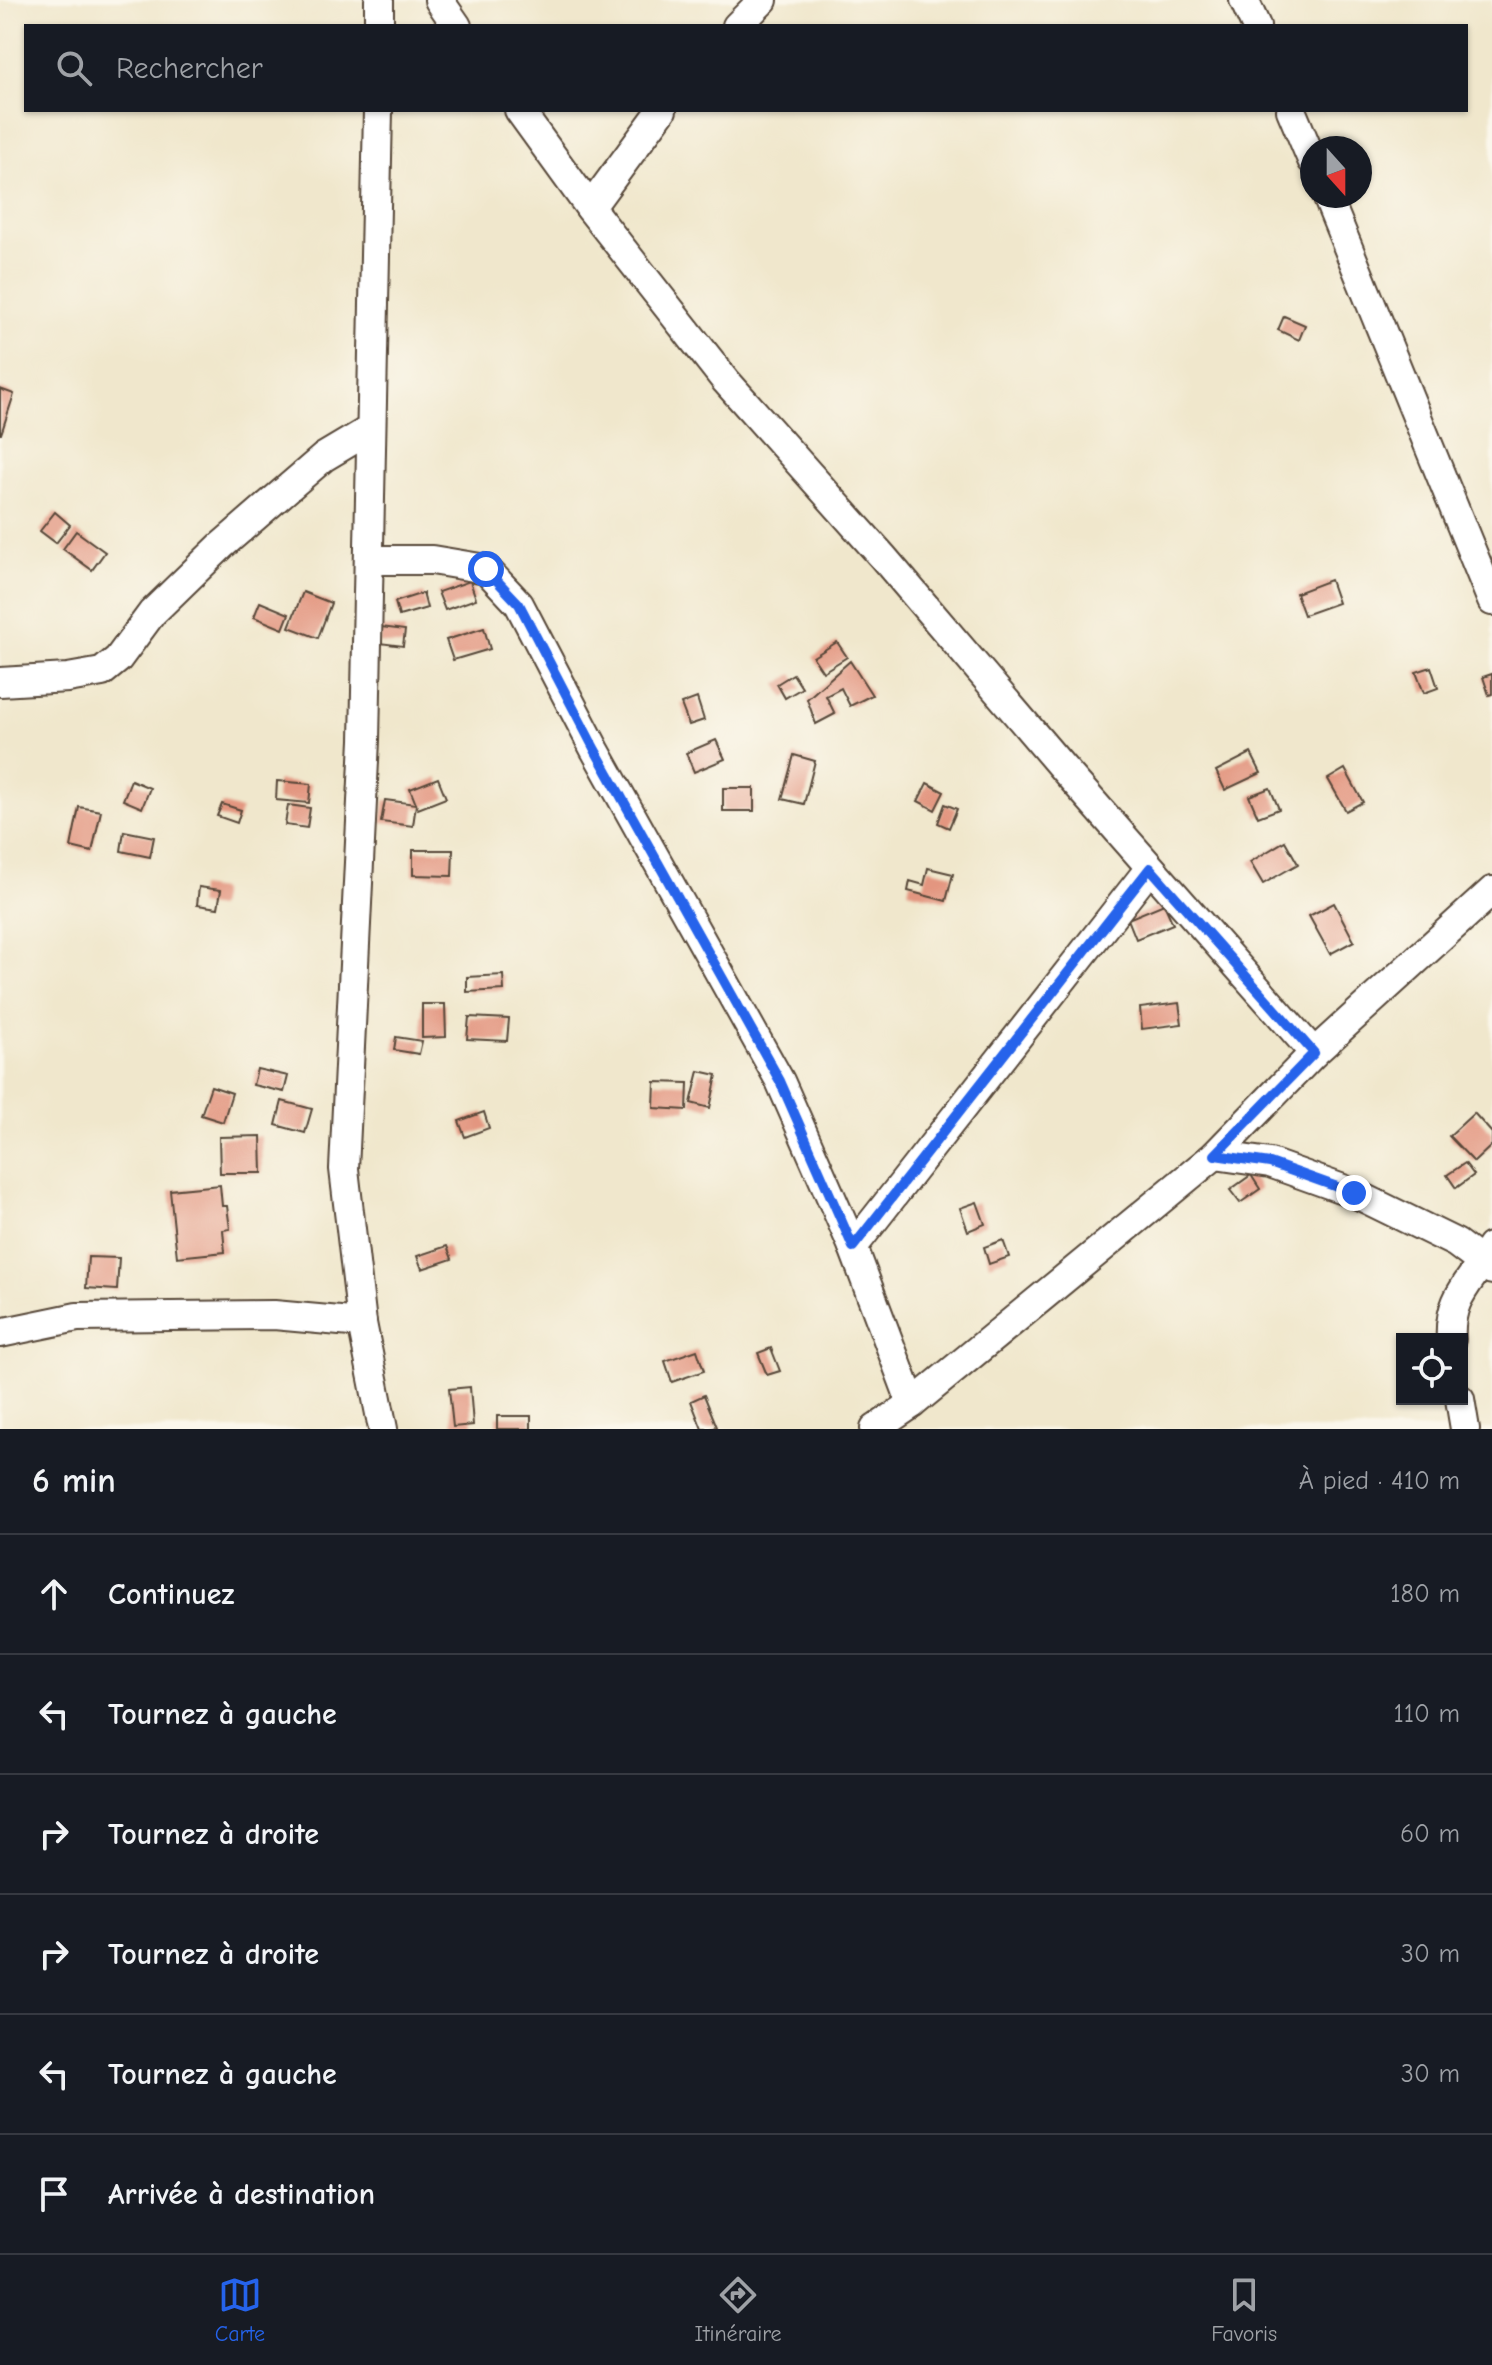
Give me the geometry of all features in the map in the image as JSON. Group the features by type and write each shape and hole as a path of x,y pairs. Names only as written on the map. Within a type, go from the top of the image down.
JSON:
{"street":[{"path":"379,0 379,24"},
{"path":"439,0 456,24"},
{"path":"739,24 763,0"},
{"path":"1244,0 1255,24"},
{"path":"378,112 365,740 344,1169 362,1323 383,1429"},
{"path":"520,112 590,208 726,381 1314,1053"},
{"path":"590,208 661,112"},
{"path":"1292,112 1302,136"},
{"path":"1332,208 1492,601"},
{"path":"0,682 68,678 102,672 118,659 152,613 221,546 324,457 371,429"},
{"path":"369,560 432,560 486,569 519,604 595,750 780,1081 853,1247 912,1404"},
{"path":"853,1247 1150,868"},
{"path":"878,1428 912,1404 1215,1155 1314,1053 1492,891"},
{"path":"1215,1155 1270,1163 1354,1193 1489,1259 1455,1302 1452,1333"},
{"path":"0,1333 77,1317 274,1315 362,1323"},
{"path":"1461,1405 1465,1429"}],"building":[{"path":"1284,316 1305,325 1299,340 1278,330"},
{"path":"0,389 14,394 1,434 0,434"},
{"path":"55,512 70,525 56,543 40,531"},
{"path":"76,531 105,552 92,570 63,549"},
{"path":"1330,580 1338,603 1304,615 1296,593"},
{"path":"470,581 476,599 445,610 438,592"},
{"path":"303,592 331,603 318,638 289,627"},
{"path":"423,593 427,608 399,616 395,602"},
{"path":"260,602 289,614 283,629 254,617"},
{"path":"381,627 405,630 403,646 379,643"},
{"path":"484,628 490,649 453,660 446,640"},
{"path":"837,642 847,657 823,672 813,657"},
{"path":"850,661 872,695 850,706 841,688 826,696 835,714 816,724 807,699"},
{"path":"1431,667 1438,688 1424,693 1416,672"},
{"path":"793,674 802,688 785,698 777,684"},
{"path":"1492,674 1492,694 1489,695 1483,677"},
{"path":"697,698 704,720 689,725 681,704"},
{"path":"716,740 725,759 694,772 686,753"},
{"path":"1251,753 1261,773 1225,790 1216,771"},
{"path":"794,755 815,761 804,804 782,799"},
{"path":"1345,769 1363,802 1346,811 1328,779"},
{"path":"438,778 446,798 418,809 410,789"},
{"path":"131,780 150,788 142,808 123,800"},
{"path":"277,781 311,784 309,803 276,800"},
{"path":"927,783 944,792 935,810 918,801"},
{"path":"723,788 754,788 754,811 723,811"},
{"path":"1270,788 1279,809 1258,817 1249,796"},
{"path":"385,800 416,804 413,826 381,822"},
{"path":"222,804 241,810 237,823 217,816"},
{"path":"945,804 957,809 949,828 938,823"},
{"path":"288,805 310,808 307,828 285,825"},
{"path":"79,807 101,811 92,852 71,847"},
{"path":"124,831 154,837 150,857 121,851"},
{"path":"1285,841 1298,864 1263,884 1250,862"},
{"path":"413,850 453,850 452,876 413,875"},
{"path":"928,868 953,874 946,901 908,891 910,881 924,885"},
{"path":"199,887 221,890 218,908 197,905"},
{"path":"1334,903 1354,941 1330,954 1309,916"},
{"path":"1164,904 1173,924 1136,939 1128,919"},
{"path":"503,975 504,990 467,992 467,977"},
{"path":"1179,1003 1182,1024 1142,1029 1140,1008"},
{"path":"422,1004 445,1004 446,1037 422,1038"},
{"path":"469,1017 509,1019 507,1041 467,1039"},
{"path":"396,1037 422,1041 419,1054 394,1050"},
{"path":"257,1069 288,1076 284,1092 253,1085"},
{"path":"699,1071 717,1075 710,1108 691,1103"},
{"path":"655,1082 688,1083 687,1110 654,1108"},
{"path":"211,1086 232,1093 223,1122 201,1115"},
{"path":"282,1101 312,1109 305,1133 276,1125"},
{"path":"484,1112 489,1128 465,1137 459,1121"},
{"path":"1474,1113 1492,1133 1492,1145 1474,1162 1449,1136"},
{"path":"261,1136 262,1173 220,1173 219,1137"},
{"path":"1465,1163 1474,1175 1456,1188 1447,1175"},
{"path":"1251,1175 1260,1189 1240,1203 1230,1190"},
{"path":"220,1185 222,1206 227,1206 230,1229 223,1230 225,1252 177,1257 170,1190"},
{"path":"977,1202 985,1224 968,1231 960,1208"},
{"path":"1003,1240 1009,1257 989,1264 984,1247"},
{"path":"447,1246 452,1259 422,1269 417,1256"},
{"path":"88,1257 119,1258 117,1290 86,1288"},
{"path":"771,1348 780,1371 767,1375 758,1353"},
{"path":"697,1350 704,1371 672,1382 665,1361"},
{"path":"470,1387 473,1425 453,1427 449,1389"},
{"path":"704,1395 717,1427 711,1429 702,1429 691,1401"},
{"path":"497,1416 531,1416 531,1429 497,1429"}],"route":[{"path":"486,569 519,604 595,750 780,1081 853,1247 1150,868 1314,1053 1215,1155 1270,1163 1354,1193"}]}
